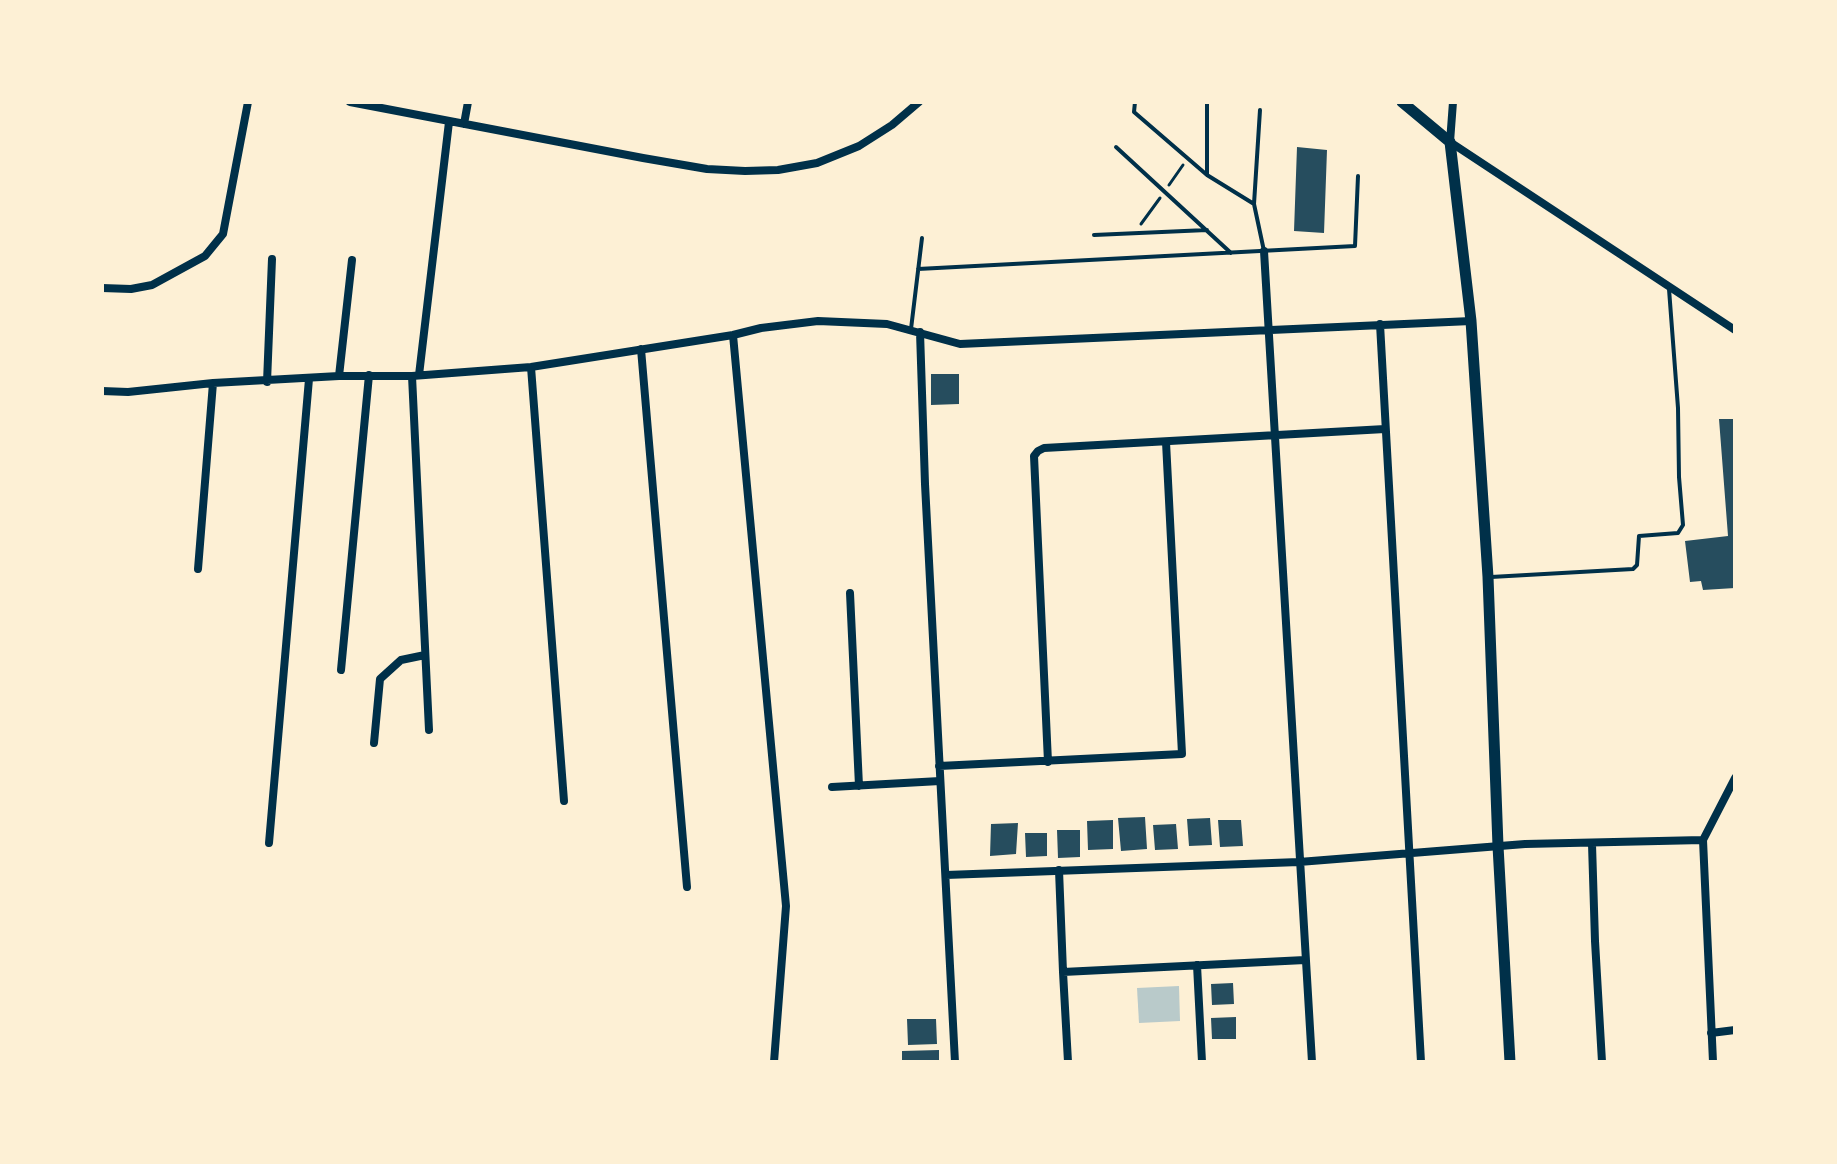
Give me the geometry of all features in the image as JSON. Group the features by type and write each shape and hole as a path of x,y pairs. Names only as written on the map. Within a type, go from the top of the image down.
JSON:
{"main road":[{"path":"1402,102 1450,142 1471,321 1488,577 1510,1062"}],"street":[{"path":"102,288 131,289 152,285 205,256 223,234 248,102"},
{"path":"350,102 707,169 745,171 778,170 817,163 859,146 892,125 919,102"},
{"path":"464,124 468,102"},
{"path":"1453,102 1450,142 1735,330"},
{"path":"429,730 416,376 449,122"},
{"path":"1264,251 1312,1062"},
{"path":"267,382 272,259"},
{"path":"339,376 352,260"},
{"path":"102,391 128,392 213,383 339,376 416,376 531,367 818,321 864,322 915,330 960,344 1471,321"},
{"path":"1380,324 1421,1062"},
{"path":"915,330 955,1062"},
{"path":"733,335 786,906 774,1062"},
{"path":"641,349 687,887"},
{"path":"531,367 564,801"},
{"path":"341,670 369,375"},
{"path":"269,843 309,379"},
{"path":"198,569 213,383"},
{"path":"1048,762 1034,456 1038,451 1044,448 1385,429"},
{"path":"939,766 1182,754 1166,442"},
{"path":"850,593 859,786"},
{"path":"374,743 380,679 401,660 425,655"},
{"path":"1713,1062 1703,840 1735,778"},
{"path":"832,787 940,781"},
{"path":"946,875 1299,862 1498,846 1703,840"},
{"path":"1592,844 1602,1062"},
{"path":"1059,870 1068,1062"},
{"path":"1063,972 1305,960"},
{"path":"1197,965 1202,1062"},
{"path":"1711,1033 1735,1030"}],"lane":[{"path":"1135,102 1134,112 1207,175 1254,204"},
{"path":"1207,102 1207,175"},
{"path":"1260,110 1254,204 1264,251"},
{"path":"1116,147 1231,253"},
{"path":"918,269 1355,246 1358,176"},
{"path":"1094,235 1207,230"},
{"path":"915,330 922,238"},
{"path":"1488,577 1633,569 1637,565 1639,536 1678,533 1683,525 1669,287"}],"shaded area":[{"path":"1179,986 1180,1021 1139,1023 1137,988"}],"building":[{"path":"1297,147 1327,150 1324,233 1294,231"},
{"path":"931,374 959,374 959,404 931,405"},
{"path":"1719,419 1735,419 1735,588 1703,590 1701,581 1690,582 1685,541 1728,536"},
{"path":"1145,817 1147,849 1121,851 1118,818"},
{"path":"1210,818 1212,845 1189,846 1187,819"},
{"path":"1113,820 1113,849 1088,850 1087,821"},
{"path":"1218,820 1241,820 1243,846 1220,847"},
{"path":"1018,823 1016,854 990,856 991,824"},
{"path":"1176,824 1178,849 1155,850 1153,825"},
{"path":"1057,830 1080,830 1080,857 1058,858"},
{"path":"1025,833 1047,833 1047,856 1026,857"},
{"path":"1233,983 1234,1004 1212,1005 1211,984"},
{"path":"1236,1017 1236,1039 1212,1039 1211,1018"},
{"path":"907,1019 936,1019 937,1044 908,1045"},
{"path":"939,1050 939,1062 902,1062 902,1051"}]}
